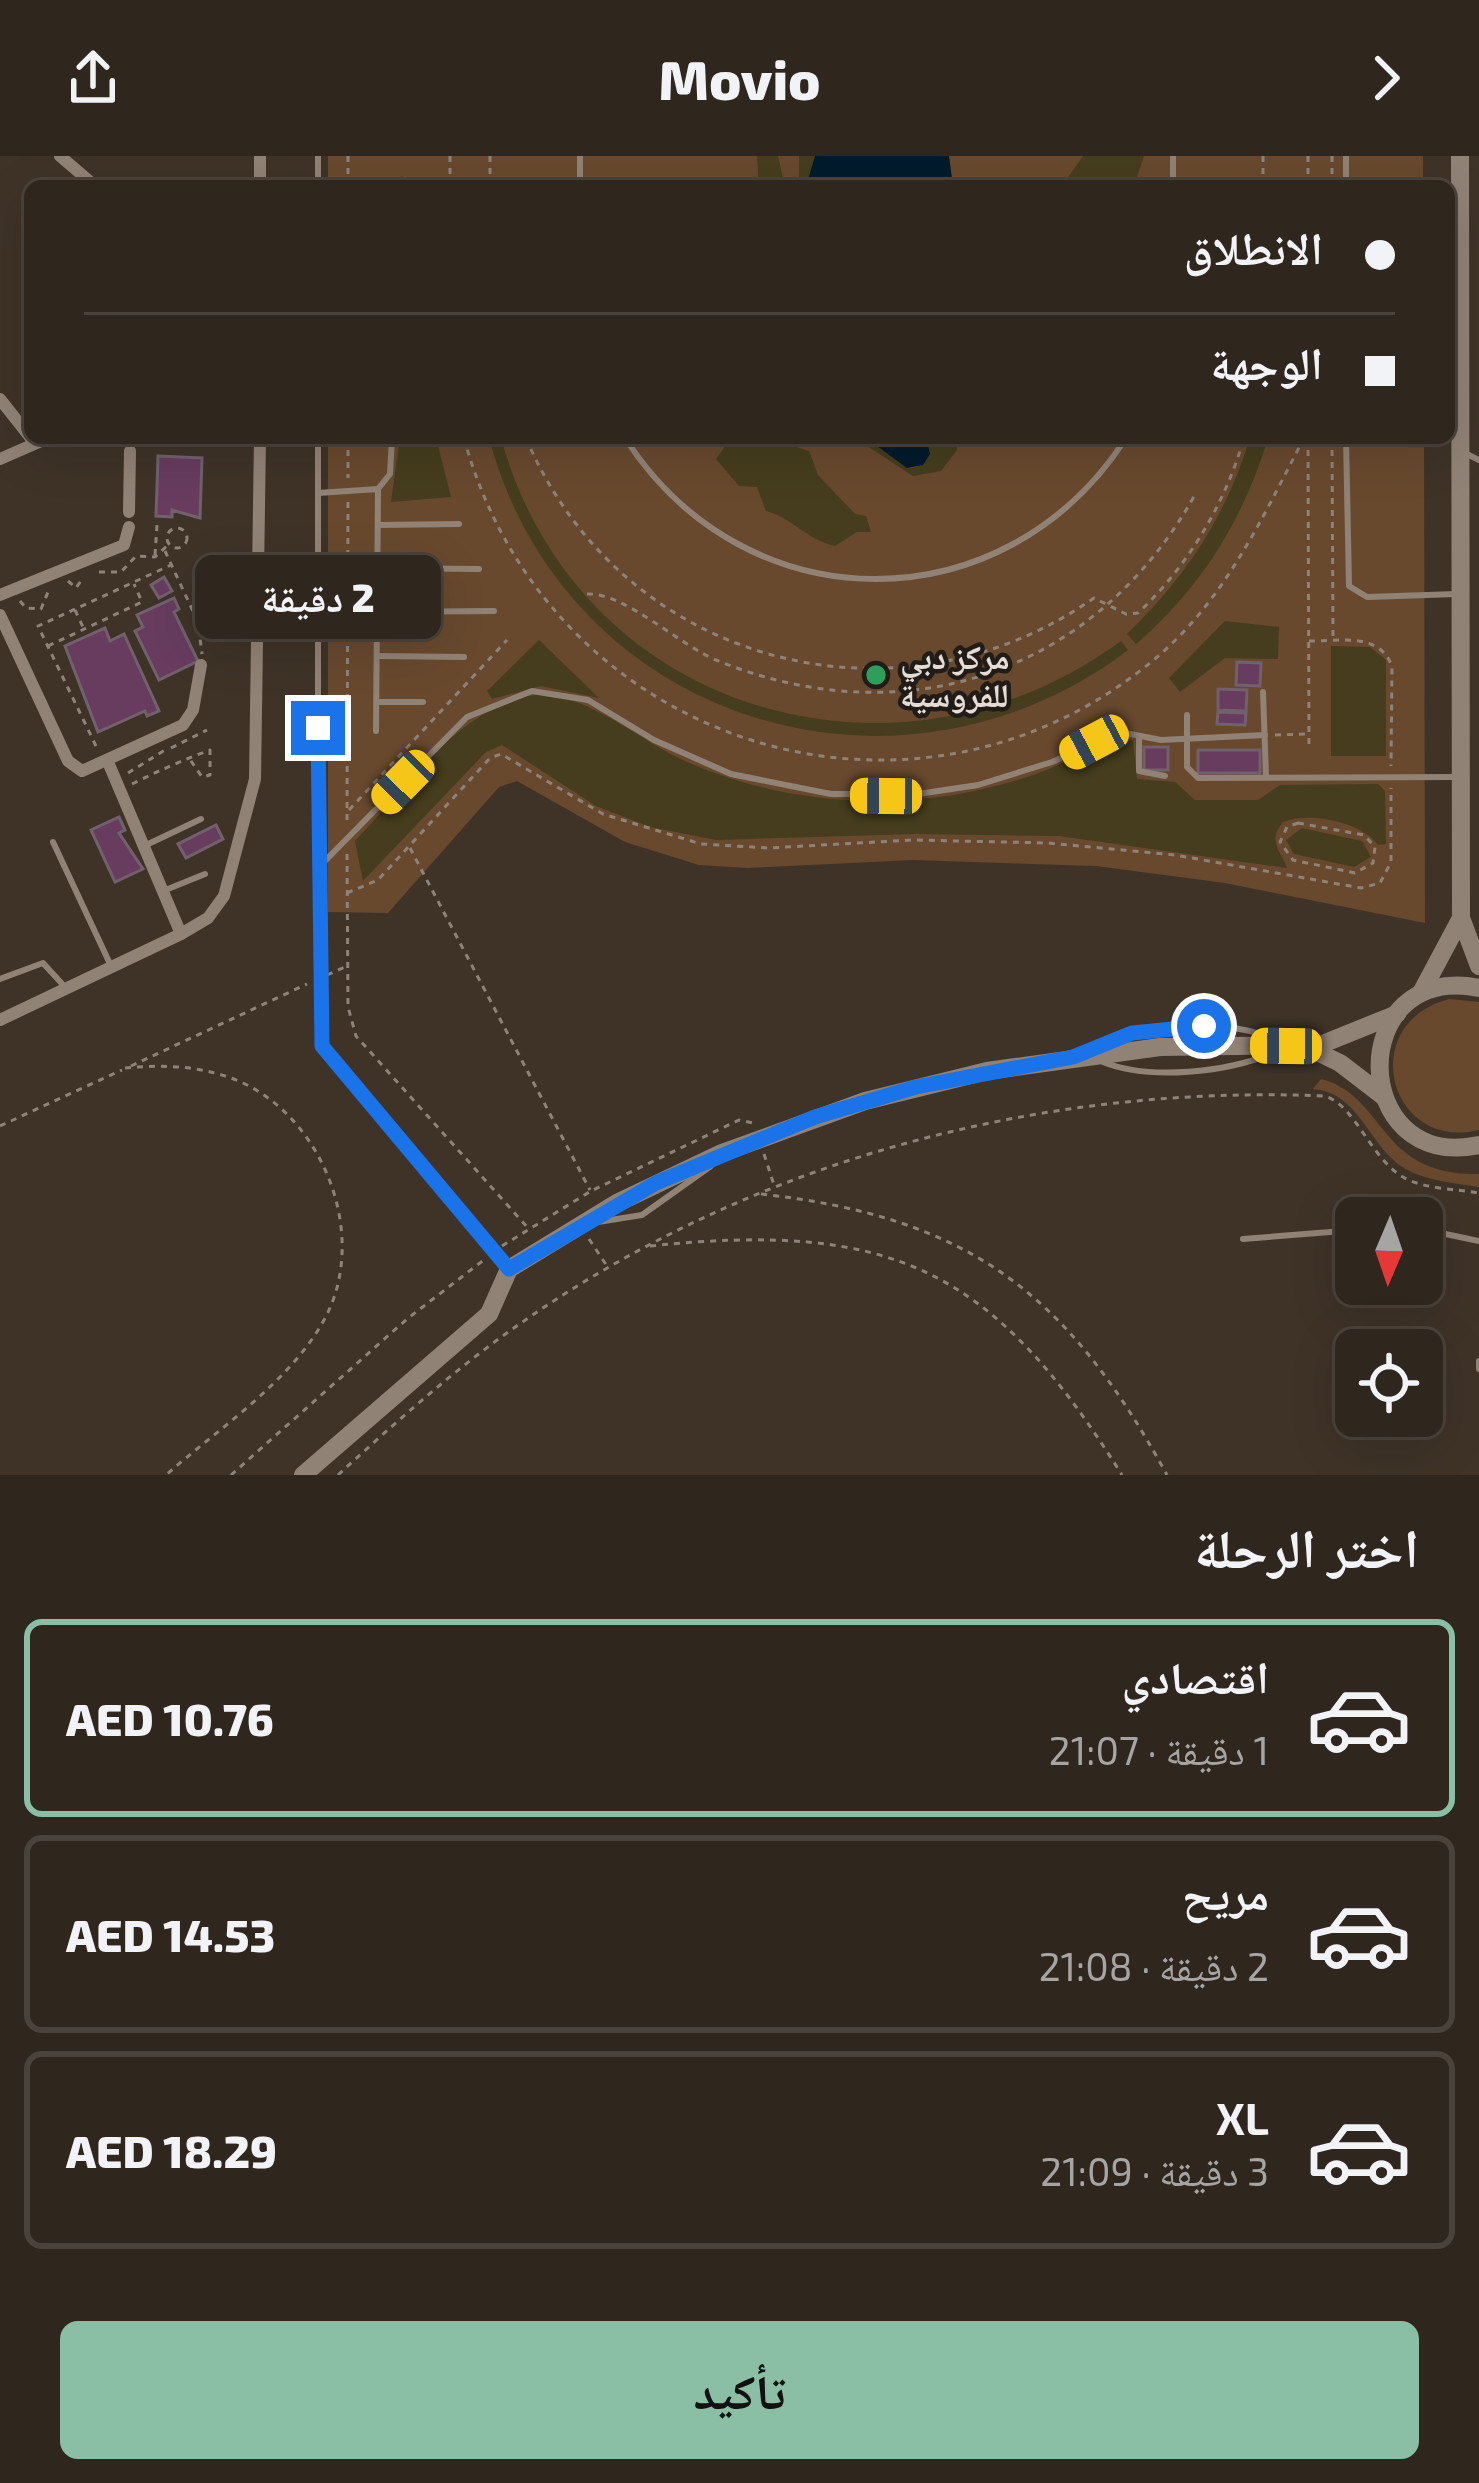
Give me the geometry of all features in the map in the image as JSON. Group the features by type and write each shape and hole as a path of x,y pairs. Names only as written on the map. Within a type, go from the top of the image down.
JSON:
{"street":[{"path":"60,156 88,180"},
{"path":"1460,156 1461,918 1479,966"},
{"path":"0,399 24,426"},
{"path":"0,459 27,444"},
{"path":"0,1020 181,934 208,918 224,896 255,778 260,444"},
{"path":"129,512 130,452"},
{"path":"0,596 124,545 129,527"},
{"path":"0,615 68,761 82,771 183,725 193,710 201,664"},
{"path":"106,763 181,934"},
{"path":"1420,995 1461,918"},
{"path":"303,1475 489,1314 509,1269 588,1220 722,1153 865,1101 987,1071 1082,1056 1204,1045 1297,1046 1347,1038 1397,1014 1420,995 1446,986 1479,988"},
{"path":"1383,1096 1378,1058 1397,1014"},
{"path":"1297,1046 1355,1073 1383,1096 1397,1119 1429,1142 1479,1145"}],"lane":[{"path":"318,444 320,1033 328,1058 509,1269"},
{"path":"376,731 378,489 390,474 392,444"},
{"path":"630,444 665,489 725,538 788,566 868,580 953,569 1020,542 1079,498 1121,444"},
{"path":"1346,444 1346,576 1352,591 1367,597 1461,594"},
{"path":"1460,450 1479,460"},
{"path":"318,493 378,489"},
{"path":"378,525 459,524"},
{"path":"378,568 479,568"},
{"path":"377,612 494,611"},
{"path":"377,656 464,657"},
{"path":"318,868 467,717 532,691 588,700 654,740 731,774 831,794 949,791 1034,769 1111,734 1187,740 1264,735"},
{"path":"1263,692 1266,777"},
{"path":"377,702 423,702"},
{"path":"1187,715 1187,766 1194,776 1461,777"},
{"path":"1139,736 1139,771 1165,776"},
{"path":"144,846 201,819"},
{"path":"53,842 112,969"},
{"path":"163,891 205,874"},
{"path":"0,979 43,963 67,990"},
{"path":"1243,1239 1335,1232"},
{"path":"1443,1233 1479,1241"}],"path":[{"path":"348,444 348,1007 364,1048 528,1228"},
{"path":"466,444 492,515 523,570 578,636 621,674 683,713 750,742 809,755 870,760 946,754 1025,734 1128,680 1193,623 1232,574 1303,444"},
{"path":"529,444 570,516 633,583 704,628 779,657 862,669 950,663 1014,645 1094,598 1126,614 1138,613 1170,579 1226,490 1242,444"},
{"path":"1306,444 1309,748"},
{"path":"1332,444 1334,641"},
{"path":"586,594 618,600 672,638 739,668 813,687 864,692 949,685 1006,669 1052,647 1112,604 1151,562 1196,493"},
{"path":"155,557 157,525"},
{"path":"82,576 121,572 139,555 155,557 167,547 198,622 201,664"},
{"path":"106,763 38,626 171,565"},
{"path":"121,572 127,586"},
{"path":"46,622 41,609 49,588 68,580"},
{"path":"47,646 142,602 134,583"},
{"path":"80,587 87,604"},
{"path":"14,589 26,608 41,609"},
{"path":"75,610 83,629"},
{"path":"347,812 507,640"},
{"path":"347,892 373,884 490,758 501,754 575,801 627,824 724,847 913,840 1048,843 1196,858 1361,888 1384,879 1391,854 1390,660 1373,643 1309,640"},
{"path":"1264,735 1309,734"},
{"path":"177,762 168,741 161,755 133,767 127,787 177,762 210,750 210,776 202,777 189,758"},
{"path":"1376,852 1370,867 1355,872 1293,860 1280,842 1287,827 1304,824 1364,835 1376,852 1391,854"},
{"path":"410,848 591,1192"},
{"path":"0,1126 347,967"},
{"path":"125,1069 198,1070 261,1094 298,1129 322,1164 342,1233 337,1288 315,1335 166,1475"},
{"path":"338,1475 518,1325 646,1246 758,1194 883,1148 1036,1112 1230,1094 1329,1096 1345,1108 1372,1151 1400,1174 1479,1193"},
{"path":"758,1194 880,1212 950,1239 991,1264 1071,1339 1167,1475"},
{"path":"646,1246 793,1237 868,1250 930,1273 1008,1329 1074,1405 1122,1475"}],"shaded area":[{"path":"328,156 1423,156 1423,180 328,180"},
{"name":"مركز دبي للفروسية","path":"328,444 1424,444 1425,923 1225,883 1096,866 913,860 747,868 699,865 625,842 517,781 499,787 388,913 328,912"},
{"path":"1449,999 1479,1002 1479,1130 1448,1132 1423,1122 1405,1105 1395,1082 1393,1057 1401,1033 1420,1013"},
{"path":"1321,1079 1359,1101 1386,1134 1421,1162 1446,1171 1479,1174 1479,1187 1431,1179 1404,1168 1353,1109 1313,1089"}],"sand":[{"path":"757,156 778,156 788,180 759,180"},
{"path":"799,156 815,156 808,180 795,180 799,177"},
{"path":"1083,156 1144,156 1136,180 1066,180"},
{"path":"399,444 438,444 451,497 391,502"},
{"path":"491,444 503,444 540,533 598,609 672,667 756,705 846,722 940,718 1033,691 1121,641 1128,650 1038,703 942,731 845,735 751,716 664,676 589,616 529,536"},
{"path":"727,444 787,444 809,451 818,475 855,514 866,516 871,532 857,532 835,546 816,539 766,511 757,487 739,486 716,459"},
{"path":"864,444 875,444 910,468 918,467 929,444 956,444 941,471 913,476"},
{"path":"1248,444 1266,444 1246,497 1217,551 1180,600 1136,644 1127,634 1201,545"},
{"path":"1225,621 1279,627 1278,659 1225,658 1180,692 1169,678"},
{"path":"539,640 599,698 541,686 492,699 487,691"},
{"path":"1331,646 1370,647 1386,660 1386,756 1331,756"},
{"path":"546,694 601,713 667,752 728,778 772,790 863,801 955,795 1000,785 1054,767 1118,735 1133,741 1137,779 1175,782 1195,800 1258,800 1280,785 1378,784 1385,791 1386,844 1378,845 1348,825 1306,818 1283,822 1278,829 1275,841 1287,868 1059,836 915,834 716,840 650,827 596,806 502,745 486,752 363,881 355,841 439,749 489,711 516,699"},
{"path":"1302,828 1362,841 1371,857 1354,867 1294,854 1286,840"}],"water":[{"path":"815,156 949,156 952,180 808,180"},
{"path":"874,444 928,444 930,454 923,465 907,468"}],"building":[{"path":"158,456 202,458 200,518 172,510 172,517 156,516"},
{"path":"164,577 172,591 159,598 151,585"},
{"path":"174,598 179,609 174,612 198,661 159,680 135,631 143,627 137,615"},
{"path":"105,628 110,641 124,634 159,711 147,716 145,711 98,732 65,646"},
{"path":"1237,662 1261,663 1260,686 1236,685"},
{"path":"1218,689 1247,690 1246,711 1218,710"},
{"path":"1218,712 1246,713 1245,725 1217,724"},
{"path":"1144,747 1168,747 1168,770 1144,770"},
{"path":"1198,750 1260,750 1260,773 1198,773"},
{"path":"119,817 125,830 119,833 143,869 115,882 91,830"},
{"path":"216,825 223,839 186,858 178,844"}],"place":[{"name":"مركز دبي للفروسية","path":"876,675"}],"route":[{"path":"318,728 322,1046 509,1269 656,1183 815,1117 916,1087 1073,1057 1132,1033 1204,1026"}]}
